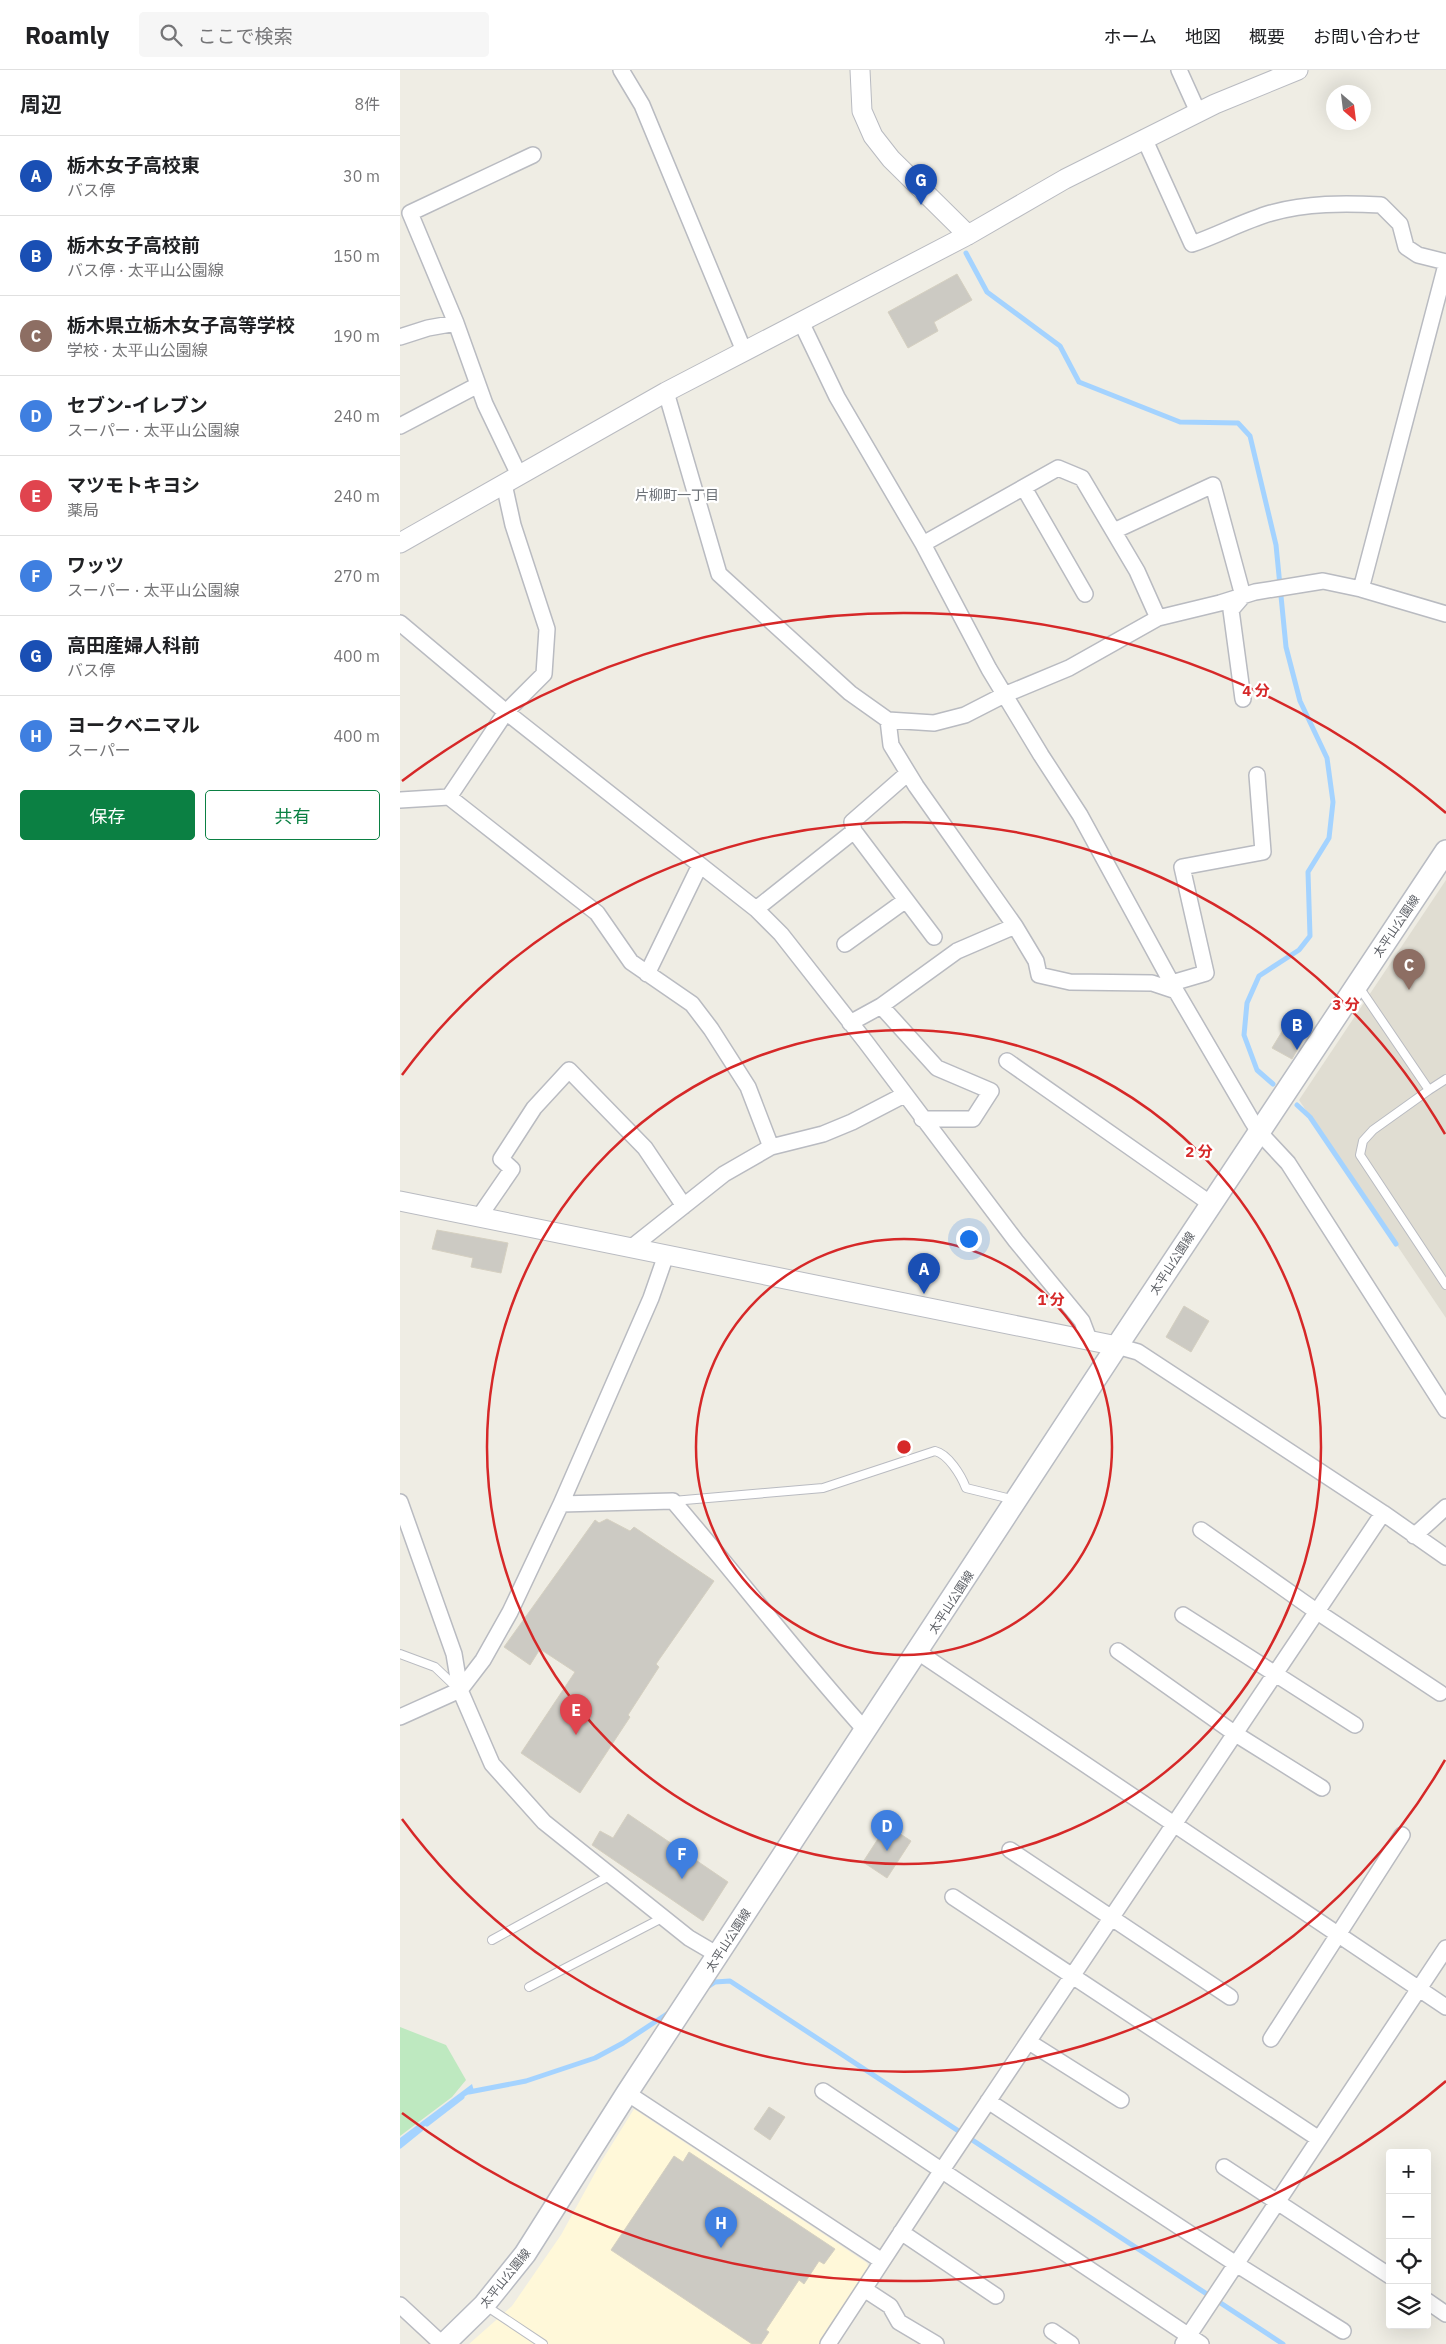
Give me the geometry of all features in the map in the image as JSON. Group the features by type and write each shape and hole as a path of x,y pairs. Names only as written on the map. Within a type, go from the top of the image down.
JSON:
{"main road":[{"name":"太平山公園線","path":"443,2344 484,2305 525,2254 627,2093 1117,1346 1446,851"}],"street":[{"path":"621,70 642,105 744,351"},
{"path":"860,70 862,111 873,136 891,159 968,234"},
{"path":"1179,70 1198,112"},
{"path":"400,543 666,392 968,234 1065,179 1198,112 1298,70"},
{"path":"1144,138 1192,244 1270,213 1309,206 1346,203 1382,205 1400,224 1406,247 1418,255 1446,264 1439,325 1361,589"},
{"path":"449,798 506,712 544,674 546,629 513,526 511,479 456,323 410,213 533,155"},
{"path":"801,322 837,397 923,544 1004,695 1080,815 1174,987 1260,1133 1288,1163 1446,1410"},
{"path":"400,337 428,328 456,323"},
{"path":"400,426 478,385"},
{"path":"666,392 719,574 850,693 888,720 934,723 965,715 1004,695 1069,668 1158,618 1255,592 1323,581 1361,589 1446,614"},
{"path":"923,544 1058,468 1082,478 1137,571 1158,618"},
{"path":"1114,531 1213,485 1243,596"},
{"path":"1024,488 1085,594"},
{"path":"1242,699 1231,610 1243,596"},
{"path":"400,623 506,712 756,909 780,934 850,1022 1016,1241 1082,1321 1090,1342"},
{"path":"888,720 891,745 908,773 1014,926 1036,961 1039,975 1070,982 1152,983 1174,987 1206,974 1182,867 1263,852 1257,775"},
{"path":"908,773 852,822 854,831 934,937"},
{"path":"400,800 449,798 597,913 631,962 692,1004 711,1029 748,1087 771,1147"},
{"path":"756,909 854,831"},
{"path":"647,974 700,865"},
{"path":"846,944 906,900"},
{"path":"850,1022 881,1006 957,951 1014,926"},
{"path":"881,1006 937,1068 991,1091 973,1119 922,1119"},
{"path":"1008,1062 1212,1204"},
{"path":"479,1217 512,1169 501,1159 534,1108 569,1070 645,1148 684,1206"},
{"path":"632,1248 724,1174 771,1147 823,1134 904,1095"},
{"path":"400,1201 1117,1346 1138,1352 1383,1513 1446,1557"},
{"path":"400,1717 460,1690 483,1660 510,1612 561,1504 651,1298 666,1255"},
{"path":"561,1504 673,1501 744,1585 810,1670 866,1731"},
{"path":"400,1502 454,1654 460,1690 492,1764 544,1822 689,1938 718,1955"},
{"path":"1414,1536 1446,1507"},
{"path":"828,2344 1111,1916 1383,1513"},
{"path":"1200,1530 1316,1611 1440,1693"},
{"path":"1183,1615 1356,1725"},
{"path":"1118,1651 1234,1733 1322,1788"},
{"path":"918,1652 1446,2007"},
{"path":"1271,2039 1402,1835"},
{"path":"1010,1850 1111,1916 1230,1998"},
{"path":"953,1897 1319,2139"},
{"path":"1185,2340 1419,1989 1445,1954"},
{"path":"1029,2042 1121,2100"},
{"path":"823,2091 942,2170 1185,2340 1201,2344"},
{"path":"627,2093 882,2261"},
{"path":"988,2101 1236,2264 1343,2331"},
{"path":"1224,2167 1386,2273"},
{"path":"901,2232 996,2296"},
{"path":"864,2289 890,2306 899,2322 936,2344"},
{"path":"1431,2304 1446,2314"},
{"path":"400,2305 443,2344"},
{"path":"1052,2332 1071,2344"}],"lane":[{"path":"1357,984 1429,1090"},
{"path":"1446,1079 1373,1130 1363,1141 1360,1155 1446,1285"},
{"path":"673,1501 824,1488 935,1451 941,1453 962,1478 966,1488 1016,1501"},
{"path":"400,1654 436,1667 460,1690"},
{"path":"492,1940 611,1875"},
{"path":"529,1987 664,1917"},
{"path":"484,2305 543,2344"}],"shaded area":[{"path":"1446,880 1446,1318 1299,1100"},
{"path":"634,2109 867,2263 869,2270 821,2344 469,2344 512,2306 561,2235 601,2162"}],"green space":[{"path":"400,2027 446,2045 466,2080 452,2097 400,2136"}],"water":[{"path":"472,2084 474,2091 455,2102 400,2146 400,2138"}],"building":[{"path":"957,274 972,300 934,322 938,331 908,348 888,312"},
{"path":"1289,1020 1308,1031 1292,1059 1272,1048"},
{"path":"437,1230 508,1243 501,1273 471,1267 473,1258 432,1249"},
{"path":"1184,1306 1209,1321 1191,1352 1166,1337"},
{"path":"607,1519 630,1531 634,1527 714,1581 656,1664 659,1667 628,1715 630,1717 580,1793 521,1753 575,1672 540,1649 530,1665 504,1647 595,1520 599,1523"},
{"path":"628,1814 728,1882 703,1921 592,1845 600,1831 613,1838"},
{"path":"887,1825 911,1841 887,1878 863,1862"},
{"path":"769,2107 785,2117 770,2140 754,2129"},
{"path":"689,2152 835,2249 824,2264 819,2261 804,2284 799,2280 766,2330 769,2332 761,2344 752,2344 611,2250 674,2156 683,2162"}],"waterway":[{"path":"966,253 987,292 1060,346 1079,382 1180,422 1238,423 1250,436 1276,545 1286,647 1300,701 1327,758 1333,802 1329,838 1308,872 1310,936 1299,950 1259,976 1247,1003 1244,1035 1257,1070 1273,1084"},
{"path":"1297,1105 1310,1117 1396,1244"},
{"path":"706,1988 715,1982 730,1981 1283,2344"},
{"path":"469,2092 526,2081 595,2058 623,2043 670,2012"},
{"path":"427,2124 462,2097"},
{"path":"400,2146 421,2129"}],"place":[{"name":"高田産婦人科前","path":"921,205"},
{"name":"栃木県立栃木女子高等学校","path":"1409,990"},
{"name":"栃木女子高校前","path":"1297,1050"},
{"name":"栃木女子高校東","path":"924,1294"},
{"name":"マツモトキヨシ","path":"576,1735"},
{"name":"セブン-イレブン","path":"887,1851"},
{"name":"ワッツ","path":"682,1879"},
{"name":"ヨークベニマル","path":"721,2248"}],"district":[{"name":"片柳町一丁目","path":"677,495"}]}
